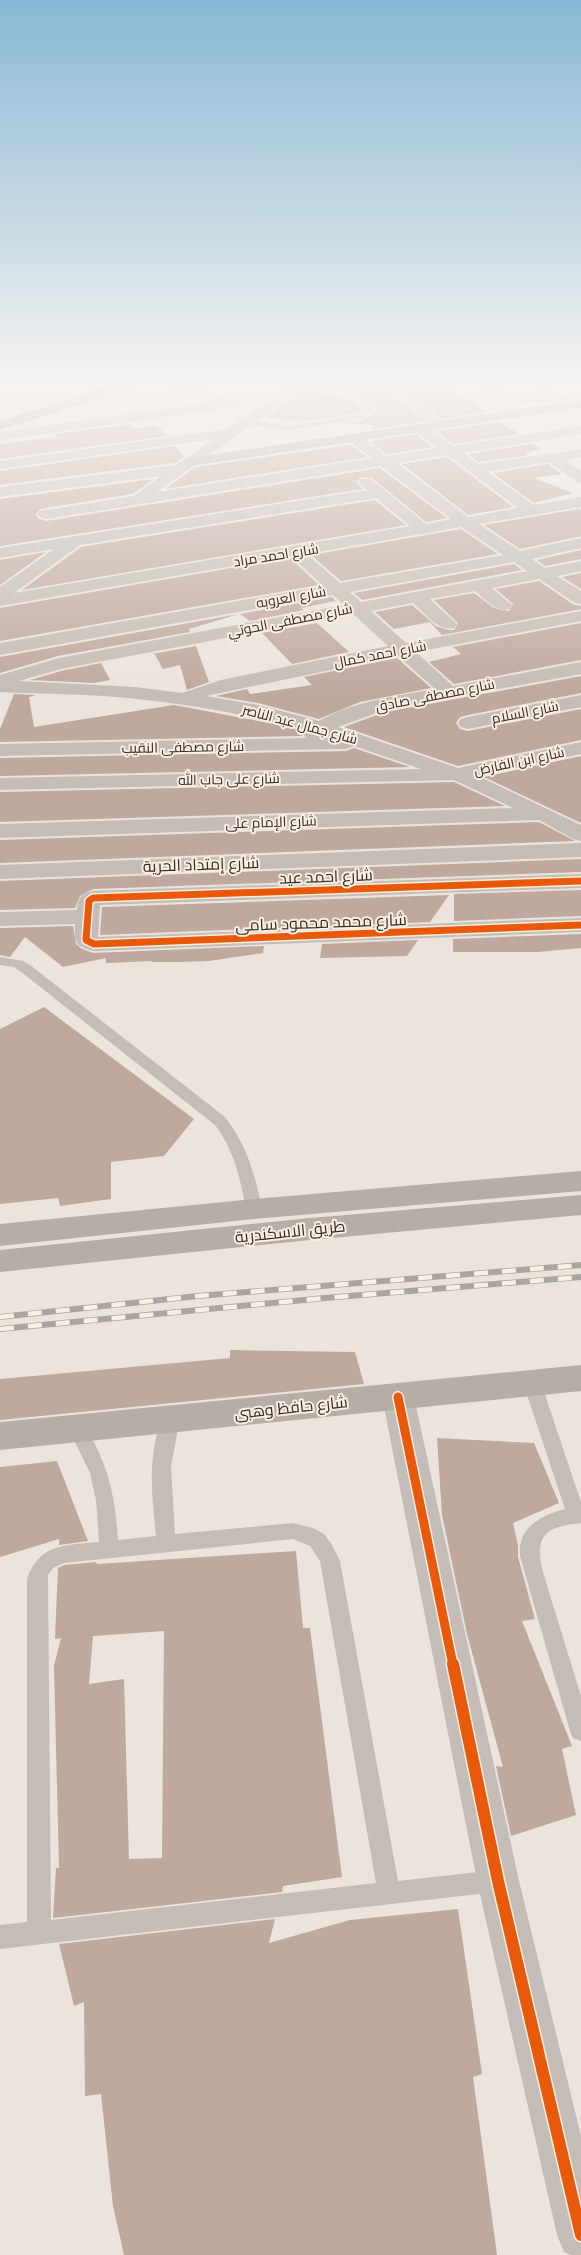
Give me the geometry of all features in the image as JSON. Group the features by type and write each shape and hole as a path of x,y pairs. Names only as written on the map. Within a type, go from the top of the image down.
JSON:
{"main road":[{"name":"طريق الاسكندرية","path":"63,1242 254,1208 581,1182"},
{"name":"طريق الاسكندرية","path":"3,1244 310,1229 581,1205"},
{"name":"شارع حافظ وهبى","path":"0,1436 581,1378"}],"street":[{"path":"0,492 53,484"},
{"path":"0,596 158,484"},
{"path":"46,514 236,484"},
{"path":"369,484 424,530"},
{"path":"415,484 466,523 581,598"},
{"path":"496,484 532,511"},
{"path":"0,553 380,493"},
{"name":"شارع احمد مراد","path":"0,600 296,552 581,502"},
{"name":"شارع العروبه","path":"0,649 517,557 581,543"},
{"path":"296,552 449,692"},
{"name":"شارع مصطفى الحوتي","path":"1,688 59,664 581,566"},
{"path":"0,583 22,580"},
{"path":"478,585 503,605"},
{"path":"416,596 448,624"},
{"name":"شارع احمد كمال","path":"179,698 221,686 402,649 581,616"},
{"name":"شارع مصطفى صادق","path":"299,744 321,728 353,712 581,668"},
{"path":"559,672 581,692"},
{"name":"شارع جمال عبد الناصر","path":"1,688 135,692 258,711 366,742 457,774 581,834"},
{"name":"شارع السلام","path":"468,722 581,701"},
{"name":"شارع مصطفى النقيب","path":"0,750 366,742"},
{"name":"شارع ابن الفارض","path":"457,774 581,748"},
{"name":"شارع على جاب الله","path":"0,784 457,774"},
{"name":"شارع الإمام على","path":"0,831 543,814"},
{"name":"شارع إمتداد الحرية","path":"0,872 581,850"},
{"name":"شارع احمد عيد","path":"88,917 90,901 101,897 581,881"},
{"path":"0,919 88,917"},
{"name":"شارع محمد محمود سامى","path":"88,917 86,940 94,944 581,925"},
{"path":"398,1397 498,1880 581,2235"}],"lane":[{"path":"0,961 18,964 25,968 220,1120 230,1133 244,1160 254,1208"},
{"path":"532,1383 579,1515 554,1518 537,1530 529,1548 532,1569 581,1731"},
{"path":"166,1544 161,1464 164,1441 171,1419"},
{"path":"77,1428 89,1447 105,1492 109,1550"},
{"path":"39,1932 37,1579 44,1563 53,1557 109,1550 293,1531 312,1536 320,1541 327,1551 389,1893"},
{"path":"0,1937 498,1880"}],"building":[{"path":"114,484 147,484 133,494 40,509 36,515 39,519 46,521 278,484 358,484 363,489 0,546 0,499"},
{"path":"172,484 195,484 165,489"},
{"path":"380,484 402,484 447,518 426,522"},
{"path":"428,484 483,484 513,507 468,515"},
{"path":"508,484 550,484 573,493 534,503"},
{"path":"375,500 406,525 22,590 81,547"},
{"path":"581,510 581,536 520,549 484,525"},
{"path":"461,529 498,554 341,581 311,555"},
{"path":"581,550 581,559 545,566 537,560"},
{"path":"46,552 0,585 0,560"},
{"path":"290,558 319,585 0,641 0,608"},
{"path":"514,564 522,570 362,600 354,593"},
{"path":"581,573 581,589 562,577"},
{"path":"539,581 574,605 581,606 581,609 442,635 430,622 394,629 375,612 412,605 436,626 454,630 458,623 434,600 474,593 494,608 509,611 513,604 496,589"},
{"path":"332,597 336,601 301,608 304,610 250,621 240,614"},
{"path":"239,614 189,629 190,632 58,656 0,673 0,657"},
{"path":"317,623 349,652 292,664 262,633"},
{"path":"581,623 581,660 454,684 429,662 461,654 453,647"},
{"path":"196,646 209,682 187,690 180,665 163,669 154,654"},
{"path":"397,658 431,688 360,702 319,719 258,703 216,696 247,689 250,694 312,685 304,677"},
{"path":"101,663 110,680 94,683 30,680 61,671"},
{"path":"581,676 581,693 468,715 460,717 456,723 460,729 468,731 581,709 581,740 458,766 344,727 385,712"},
{"path":"14,694 36,695 29,697 34,727 174,705 303,731 302,736 0,742 0,729"},
{"path":"354,748 410,767 0,776 0,758 346,751"},
{"path":"581,756 581,823 484,777"},
{"path":"454,782 505,806 0,822 0,792"},
{"path":"539,822 575,841 0,863 0,840"},
{"path":"581,859 581,872 93,889 80,896 75,908 0,910 0,881"},
{"path":"581,890 581,916 454,921 454,894"},
{"path":"449,895 430,922 100,935 102,907"},
{"path":"73,926 76,944 82,949 93,953 264,946 263,953 209,961 106,963 106,958 63,967 25,937 10,957 0,955 0,928"},
{"path":"581,934 581,948 538,952 453,952 453,939"},
{"path":"418,940 407,956 320,958 322,944"},
{"path":"44,1007 194,1119 164,1156 111,1162 111,1199 60,1206 58,1198 0,1204 0,1029"},
{"path":"230,1350 355,1352 364,1384 0,1420 0,1379 230,1358"},
{"path":"437,1438 534,1443 559,1503 513,1523 518,1545 518,1557 535,1619 522,1621 572,1746 562,1749 576,1815 511,1836 496,1766 503,1767 467,1634 442,1515"},
{"path":"57,1461 88,1541 59,1545 59,1539 0,1557 0,1467"},
{"path":"296,1551 303,1628 310,1628 342,1877 283,1886 282,1892 53,1918 56,1868 59,1868 54,1666 61,1638 55,1639 58,1568 64,1565 96,1562 97,1564","holes":["164,1631 162,1858 129,1859 124,1679 89,1684 93,1636"]},
{"path":"458,1909 482,2074 473,2077 497,2255 124,2255 113,2206 101,2094 85,2096 84,2002 74,2006 59,1944 275,1919 269,1943 350,1920"}],"railway":[{"path":"0,1317 198,1296 581,1265"},
{"path":"0,1329 325,1298 581,1277"}],"cycle path":[{"path":"581,881 93,898 89,901 86,940 94,944 581,925"},
{"path":"398,1397 498,1881 581,2235"}]}
